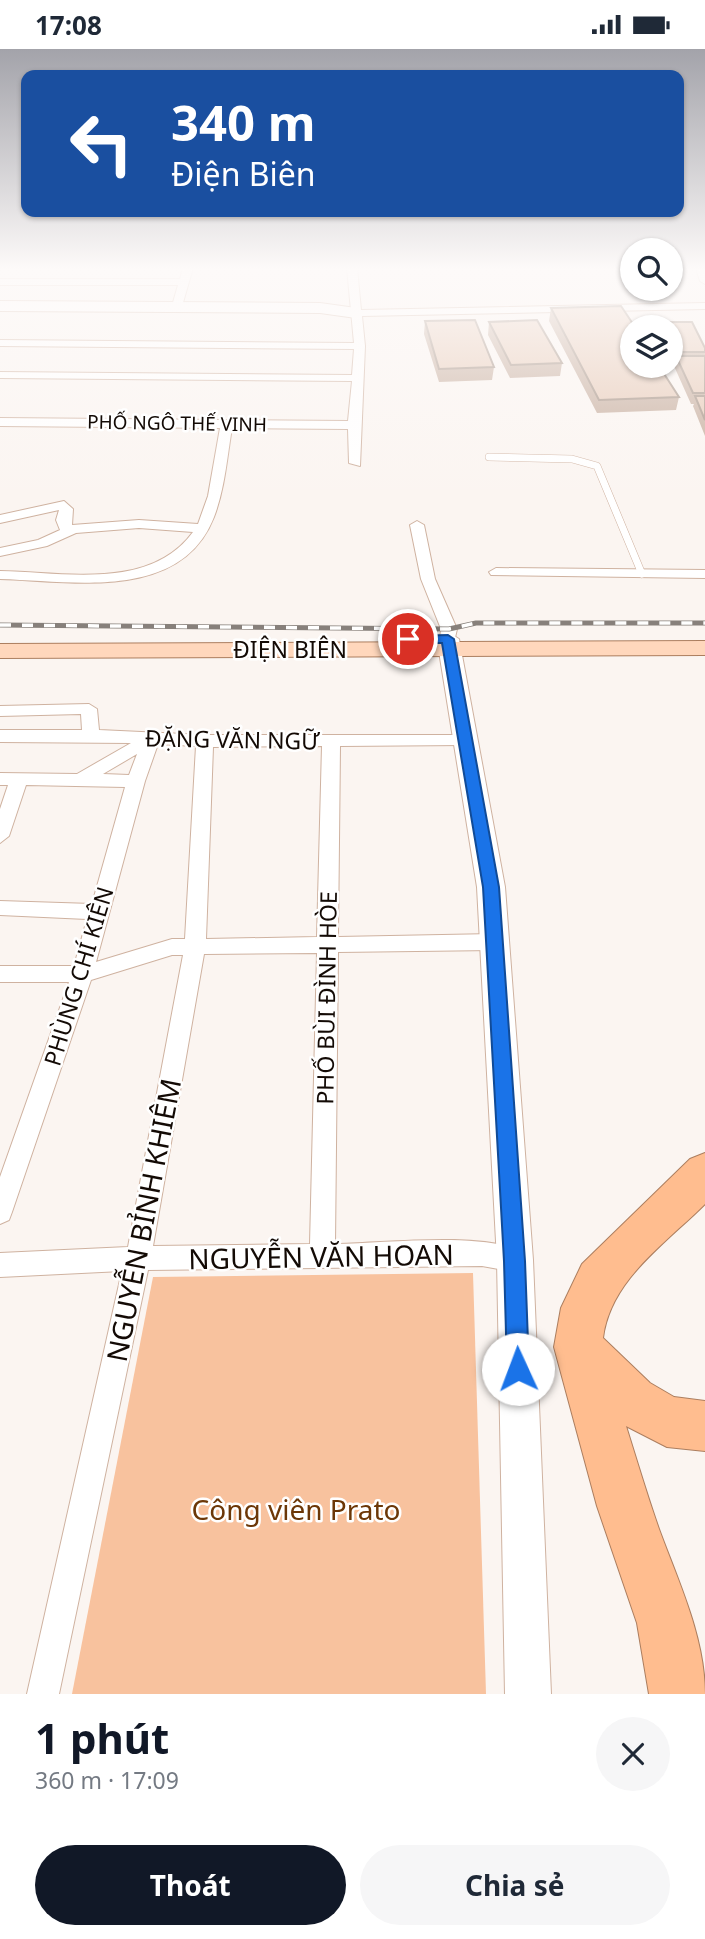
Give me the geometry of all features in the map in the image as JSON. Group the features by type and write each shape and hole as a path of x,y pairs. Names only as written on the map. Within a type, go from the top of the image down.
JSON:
{"highway":[{"path":"678,1694 665,1623 624,1506 578,1347 580,1321 591,1292 622,1255 705,1173"},
{"path":"578,1347 632,1401 667,1422 705,1426"}],"main road":[{"name":"ĐIỆN BIÊN","path":"0,651 705,639"},
{"name":"ĐIỆN BIÊN","path":"0,641 448,643 705,648"}],"street":[{"path":"318,345 360,345 354,425 355,463"},
{"path":"0,375 357,383"},
{"path":"0,387 357,383"},
{"name":"PHỐ NGÔ THẾ VINH","path":"0,422 354,425"},
{"path":"0,575 100,576 151,571 167,564 203,528 208,516 227,423"},
{"path":"0,519 64,505 66,509 63,520 67,530"},
{"path":"0,552 42,543 67,530 139,524 203,528"},
{"path":"417,525 428,579 449,629 448,643 491,887 515,1261 528,1694"},
{"path":"496,572 705,574"},
{"path":"0,711 89,709 91,735"},
{"name":"ĐẶNG VĂN NGỮ","path":"0,736 91,735 205,741 465,739"},
{"path":"80,780 152,738"},
{"name":"PHÙNG CHÍ KIÊN","path":"0,1212 7,1171 82,974 135,781 152,738"},
{"name":"PHỐ BÙI ĐÌNH HÒE","path":"322,1256 331,740"},
{"name":"NGUYỄN BỈNH KHIÊM","path":"43,1694 138,1259 195,947 205,741"},
{"path":"0,779 135,781"},
{"path":"0,833 19,780"},
{"path":"0,908 100,912"},
{"path":"0,974 82,974 172,947 495,942"},
{"name":"NGUYỄN VĂN HOAN","path":"0,1265 138,1259 482,1254 515,1261"}],"lane":[{"path":"489,457 572,459 597,466 642,574"}],"green space":[{"name":"Công viên Prato","path":"473,1273 486,1694 72,1694 153,1277"}],"building":[{"path":"432,345 485,345 494,367 439,369"},
{"path":"501,345 551,345 562,363 511,365"},
{"path":"570,345 620,345 620,378 667,378 679,397 599,400"},
{"path":"683,345 703,345 705,352 683,352"},
{"path":"683,356 705,356 705,393 693,393 683,371"},
{"path":"695,396 705,396 705,420"}],"railway":[{"path":"0,625 449,629 476,623 705,623"}],"route":[{"path":"408,639 448,639 491,887 515,1261 518,1369"}]}
